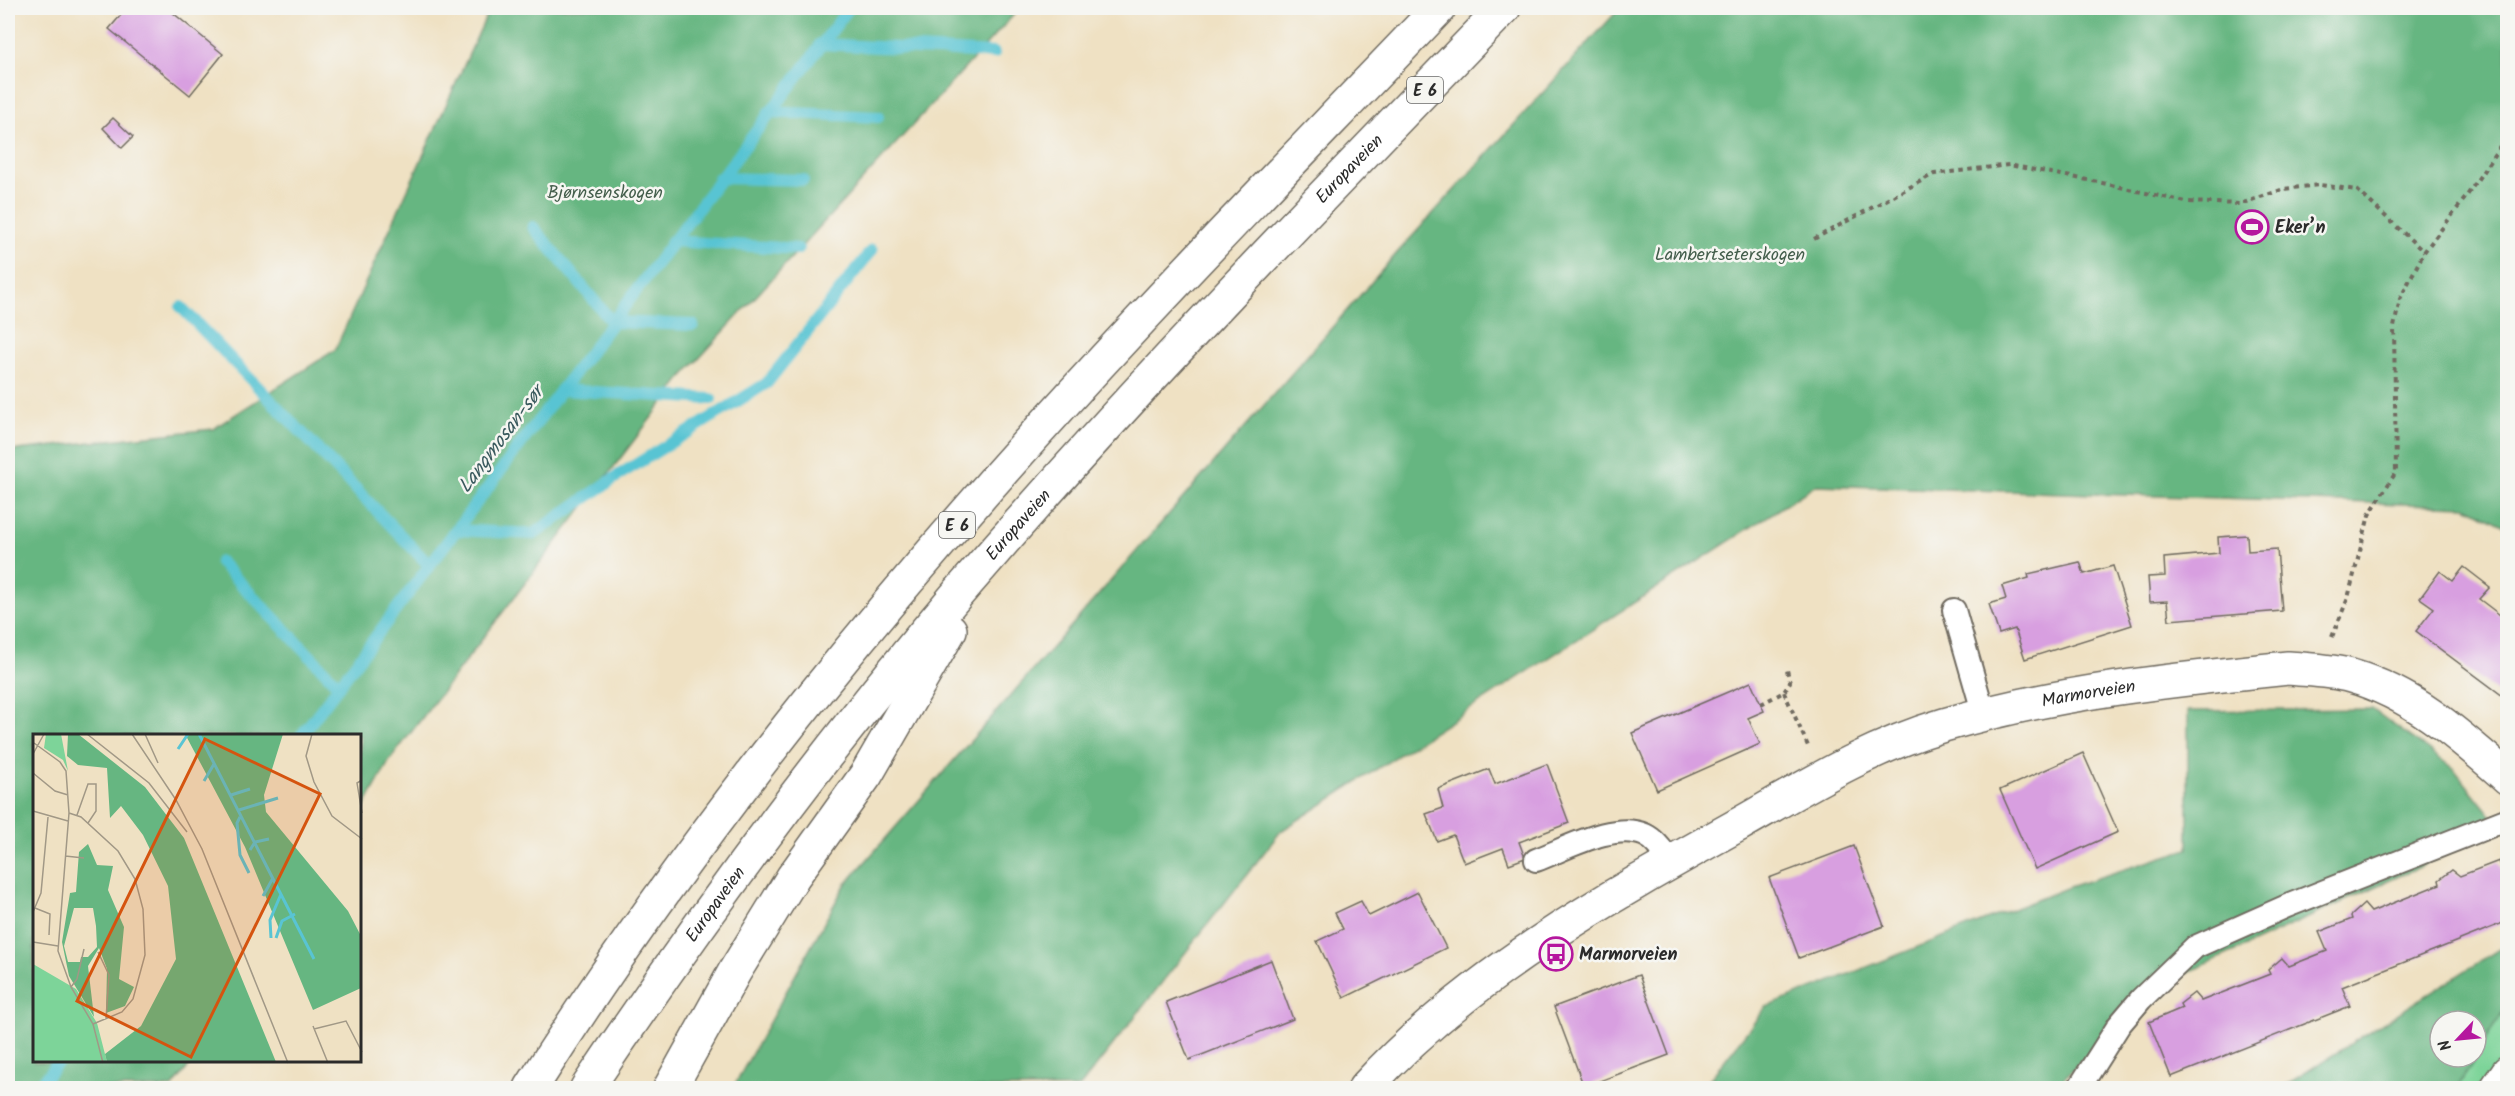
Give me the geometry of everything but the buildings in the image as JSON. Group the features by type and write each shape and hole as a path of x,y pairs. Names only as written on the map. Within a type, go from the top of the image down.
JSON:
{"main road":[{"name":"E 6","path":"531,1089 623,950 756,771 841,662 966,514 1103,361 1439,8"},
{"name":"Europaveien","path":"587,1089 655,988 795,796 1004,540 1171,357 1504,8"},
{"name":"E 6","path":"670,1089 735,970 793,877 866,775 1004,540"},
{"name":"Marmorveien","path":"1365,1089 1414,1040 1496,972 1555,931 1670,862 1859,757 1943,725 2030,703 2100,690 2288,668 2352,676 2403,696 2435,717 2508,778"},
{"path":"2497,1089 2508,1072"}],"lane":[{"path":"1954,610 1983,715"},
{"path":"2079,1089 2119,1025 2141,999 2195,946 2287,906 2508,819"},
{"path":"1536,860 1612,830 1644,834 1661,848 1670,862"}],"path":[{"path":"2319,671 2348,598 2369,515 2396,472 2394,327 2400,299 2424,252 2466,197 2508,134"},
{"path":"1814,239 1934,174 2009,165 2186,202 2240,204 2284,189 2320,184 2357,190 2424,252"},
{"path":"1761,704 1784,692 1790,682 1786,670"},
{"path":"1784,692 1813,755"}],"green space":[{"name":"Bjørnsenskogen","path":"490,8 1020,8 684,375 390,760 362,810 362,734 33,734 33,1063 191,1063 172,1088 8,1088 8,451 213,429 335,350"},
{"name":"Lambertseterskogen","path":"1620,8 2507,8 2507,527 2466,506 1816,485 1281,831 1079,1088 733,1088 845,885 1397,253"},
{"path":"2372,709 2454,769 2502,829 2156,987 2054,1088 1703,1088 1766,1007 2069,887 2188,849 2188,711"},
{"path":"2507,944 2507,1005 2488,1036 2488,1009 2428,1009 2428,1069 2469,1069 2457,1088 2281,1088"},
{"path":"2507,1005 2507,1088 2457,1088 2468,1069 2488,1069 2488,1037"}],"waterway":[{"name":"Langmosan-sør","path":"303,734 849,8"},
{"path":"820,44 994,53"},
{"path":"769,112 878,117"},
{"path":"719,178 803,180"},
{"path":"533,227 612,322 693,325"},
{"path":"672,241 798,249"},
{"path":"456,530 534,534 619,475 767,383 872,250"},
{"path":"181,307 429,565"},
{"path":"561,390 711,399"},
{"path":"220,562 339,686"},
{"name":"Langmosan-sør","path":"37,1088 57,1063"}],"place":[{"name":"Eker’n","path":"2252,227"},
{"name":"Marmorveien","path":"1556,954"}]}
